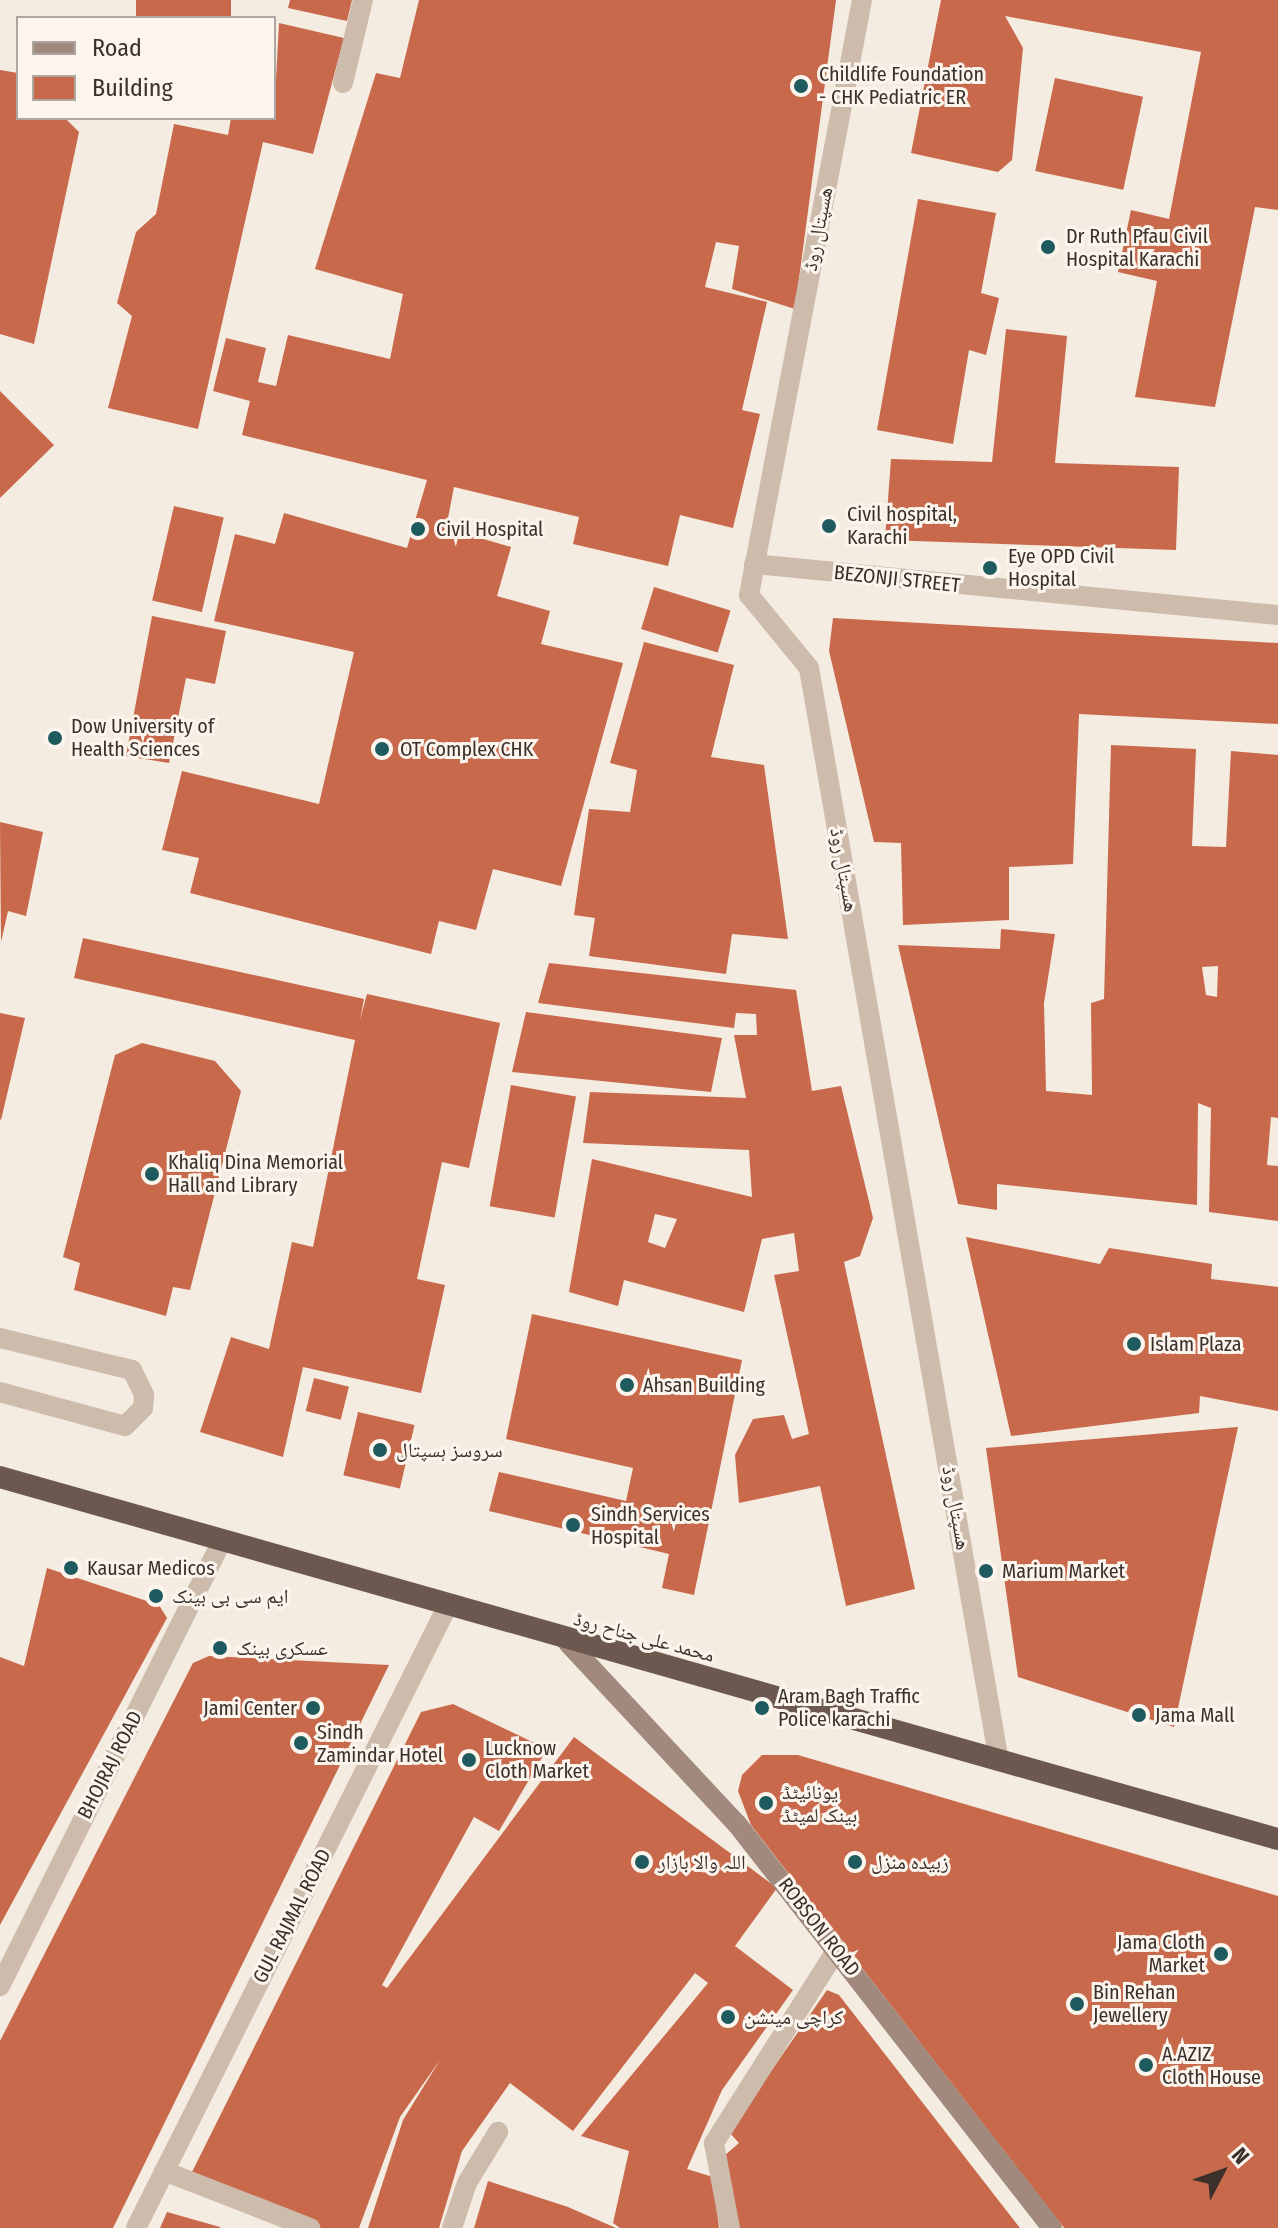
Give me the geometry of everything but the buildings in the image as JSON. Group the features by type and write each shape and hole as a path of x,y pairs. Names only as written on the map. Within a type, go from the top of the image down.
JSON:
{"highway":[{"name":"محمد علی جناح روڈ","path":"0,1477 220,1544 448,1605 568,1643 1278,1839"}],"main road":[{"name":"ROBSON ROAD","path":"568,1643 687,1766 837,1949 1052,2228"}],"street":[{"path":"343,83 363,0"},
{"name":"ھسپتال روڈ","path":"862,0 749,595 809,668 999,1761"},
{"name":"BEZONJI STREET","path":"754,564 1278,615"},
{"path":"0,1338 132,1370 144,1395 143,1408 125,1426 0,1392"},
{"name":"BHOJRAJ ROAD","path":"0,1986 220,1544"},
{"name":"GUL RAJMAL ROAD","path":"136,2228 448,1605"},
{"path":"730,2228 714,2143 837,1949"},
{"path":"452,2228 467,2183 498,2132"},
{"path":"164,2171 310,2228"}],"place":[{"name":"Childlife Foundation - CHK Pediatric ER","path":"801,86"},
{"name":"Dr Ruth Pfau Civil Hospital Karachi","path":"1048,247"},
{"name":"Civil hospital, Karachi","path":"829,526"},
{"name":"Civil Hospital","path":"418,529"},
{"name":"Eye OPD Civil Hospital","path":"990,568"},
{"name":"Dow University of Health Sciences","path":"55,738"},
{"name":"OT Complex CHK","path":"382,749"},
{"name":"Khaliq Dina Memorial Hall and Library","path":"152,1174"},
{"name":"Islam Plaza","path":"1134,1344"},
{"name":"Ahsan Building","path":"627,1385"},
{"name":"سروسز ہسپتال","path":"380,1450"},
{"name":"Sindh Services Hospital","path":"573,1525"},
{"name":"Kausar Medicos","path":"71,1568"},
{"name":"Marium Market","path":"986,1571"},
{"name":"ایم سی بی بینک","path":"156,1596"},
{"name":"عسکری بینک","path":"220,1648"},
{"name":"Jami Center","path":"313,1708"},
{"name":"Aram Bagh Traffic Police karachi","path":"762,1708"},
{"name":"Jama Mall","path":"1139,1715"},
{"name":"Sindh Zamindar Hotel","path":"301,1743"},
{"name":"Lucknow Cloth Market","path":"469,1760"},
{"name":"یونائیٹڈ بینک لمیٹڈ","path":"766,1803"},
{"name":"اللہ والا بازار","path":"642,1862"},
{"name":"زبیدہ منزل","path":"855,1862"},
{"name":"Jama Cloth Market","path":"1221,1954"},
{"name":"Bin Rehan Jewellery","path":"1077,2004"},
{"name":"کراچی مینشن","path":"728,2017"},
{"name":"A.AZIZ Cloth House","path":"1146,2065"}]}
